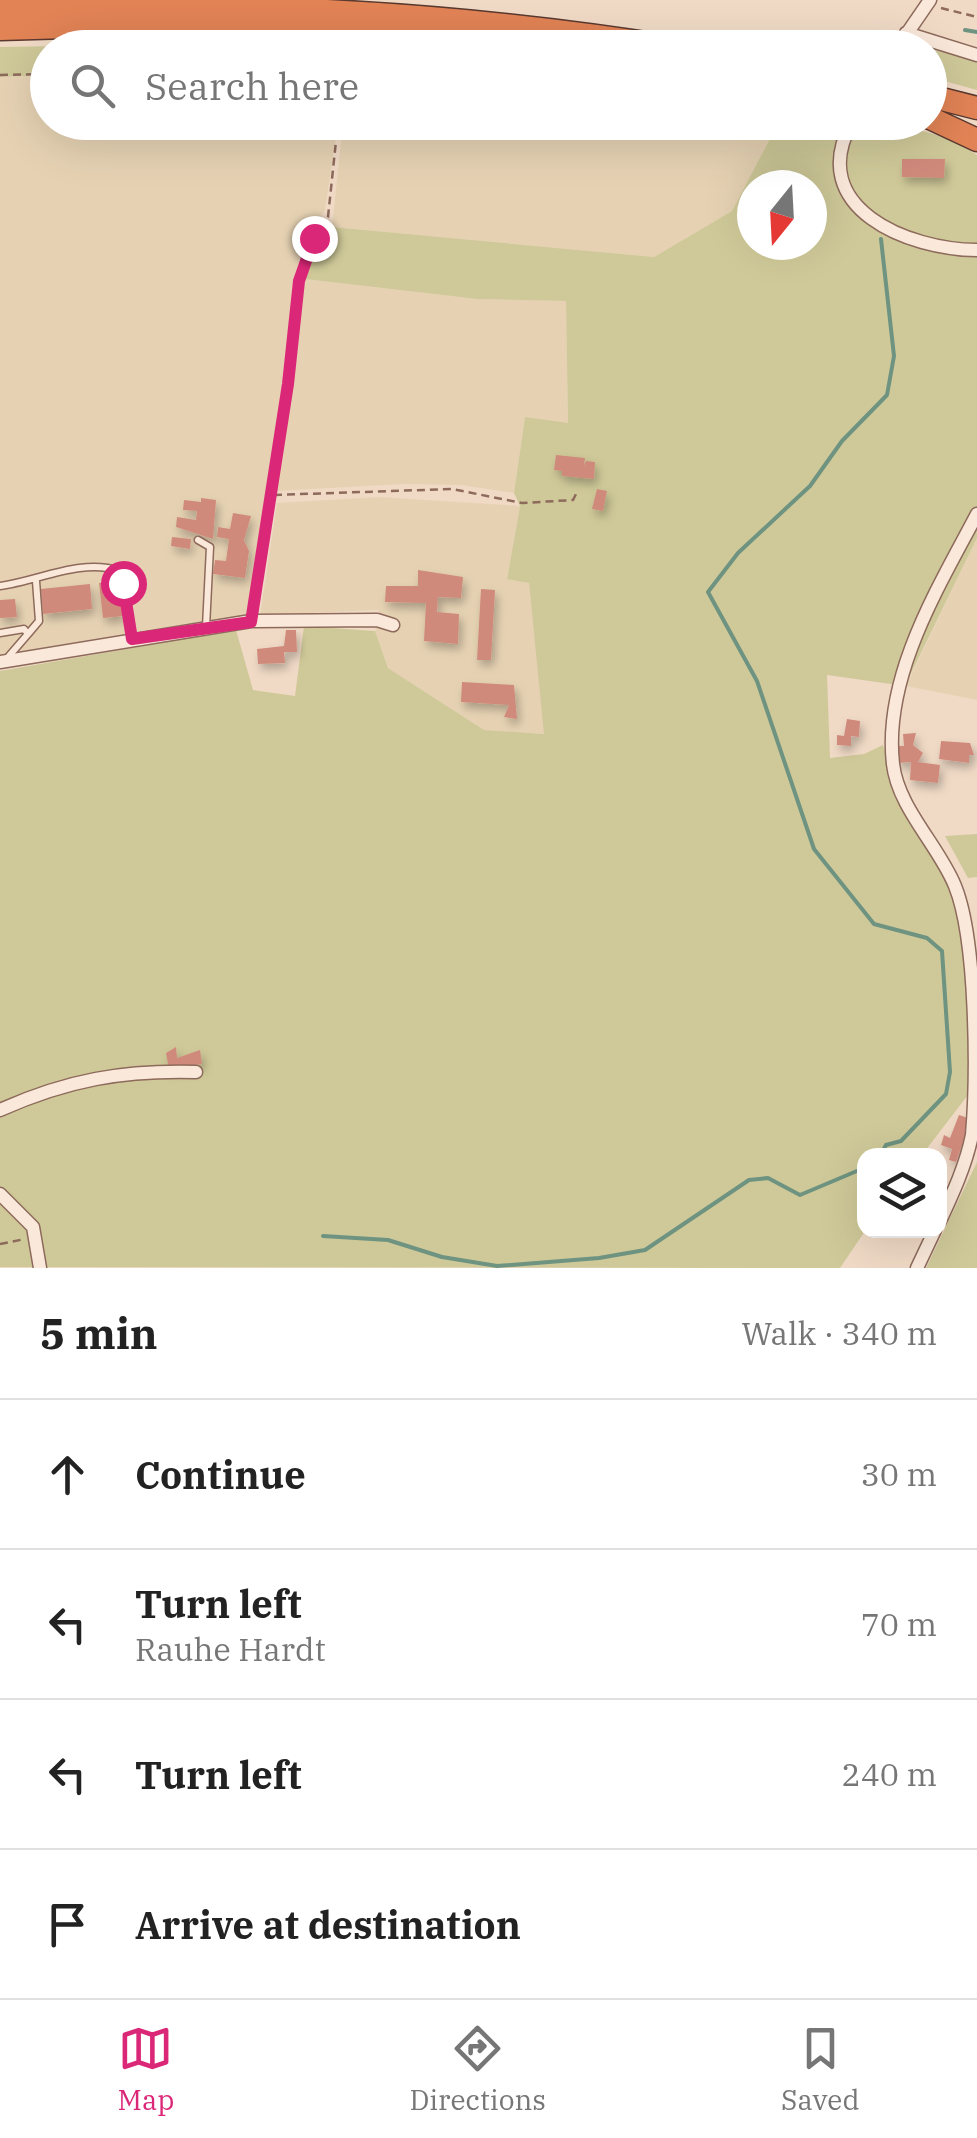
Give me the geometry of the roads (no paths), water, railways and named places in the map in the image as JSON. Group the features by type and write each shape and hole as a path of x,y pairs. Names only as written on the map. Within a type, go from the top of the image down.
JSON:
{"highway":[{"path":"0,10 218,7 438,18 534,30"},
{"path":"438,18 503,7"},
{"path":"0,29 106,25 310,30"},
{"path":"947,100 977,108"},
{"path":"947,121 977,127"},
{"path":"947,126 977,140"}],"street":[{"path":"909,30 927,2"},
{"path":"947,46 977,55"},
{"path":"848,140 845,186 856,210 881,228 977,250"},
{"path":"947,1208 971,1165 976,1079 968,928 950,875 895,772 893,736 910,654 977,514"},
{"path":"2,661 251,622 377,620 393,625"},
{"path":"0,1110 55,1085 152,1071 196,1072"},
{"path":"0,1194 36,1234 40,1268"},
{"path":"917,1268 931,1238"}],"lane":[{"path":"198,540 210,547 206,628"},
{"path":"0,586 36,581 47,572 109,568 120,571 132,639"},
{"path":"2,661 39,621 36,581"},
{"path":"0,633 24,629 28,634"}],"waterway":[{"path":"965,30 977,32"},
{"path":"881,239 894,356 887,395 842,441 810,486 738,553 708,592 757,681 814,849 874,924 927,938 942,951 950,1072 946,1094 901,1141 884,1148"},
{"path":"323,1236 388,1240 442,1257 497,1266 599,1258 645,1250 749,1180 768,1178 800,1195 857,1171"}]}
